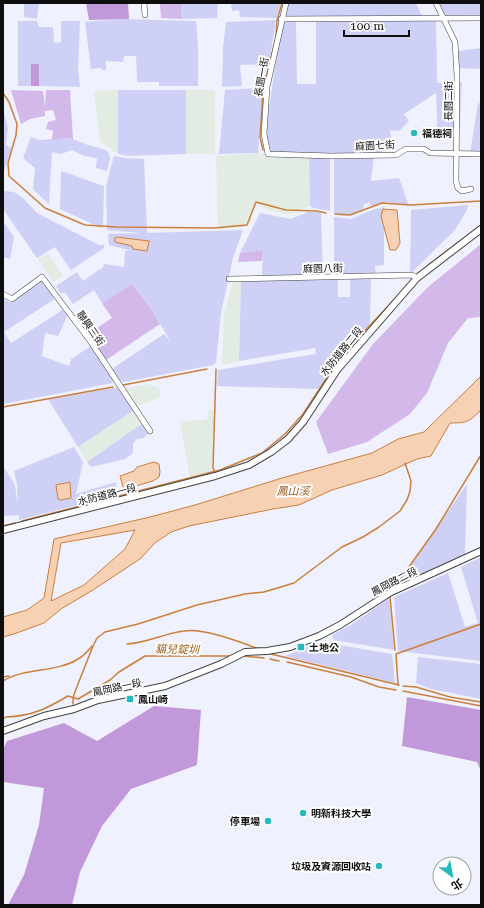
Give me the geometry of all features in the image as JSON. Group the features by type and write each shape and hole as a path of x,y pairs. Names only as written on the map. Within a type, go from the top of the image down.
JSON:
{"street":[{"path":"144,3 145,15"},
{"name":"長園一街","path":"268,154 264,134 267,87 281,19 286,3"},
{"name":"長園二街","path":"436,3 456,42 456,181 458,188 462,192 471,189"},
{"path":"281,19 481,18"},
{"name":"麻園七街","path":"268,154 331,156 396,155 406,149 424,149 430,153 481,154"},
{"name":"水防道路二段","path":"215,476 249,464 271,452 288,439 303,422 337,370 415,277 481,229"},
{"name":"聯興三街","path":"3,294 12,299 42,277 91,342 150,431"},
{"name":"麻園八街","path":"229,279 415,277"},
{"name":"水防道路一段","path":"3,530 215,476"},
{"name":"鳳岡路二段","path":"319,636 340,625 391,592 481,551"},
{"name":"鳳岡路一段","path":"3,731 44,716 74,709 98,700 165,686 220,664 245,652 290,647 319,636"}],"shaded area":[{"path":"24,3 39,3 37,19 24,17"},
{"path":"86,3 128,3 129,19 89,20"},
{"path":"160,3 181,3 181,19 161,18"},
{"path":"181,3 218,3 217,18 181,19"},
{"path":"231,3 281,3 277,18 240,17 239,10 232,11"},
{"path":"286,3 416,3 423,18 284,17"},
{"path":"439,3 481,3 481,17 447,18"},
{"path":"123,19 196,21 198,86 159,86 159,82 137,82 136,56 124,56 123,62 106,61 106,70 102,70 102,68 91,69 85,22"},
{"path":"276,20 269,64 240,65 242,86 222,87 223,48 226,22"},
{"path":"436,20 437,83 462,82 459,137 438,140 436,93 404,114 409,121 399,131 390,130 392,148 374,155 371,181 399,178 409,206 388,202 371,206 369,202 363,205 364,209 349,215 343,216 334,213 334,154 271,153 268,149 266,127 282,22 296,21 297,84 316,84 316,21"},
{"path":"18,21 37,21 39,27 53,27 54,43 61,42 61,21 80,21 78,69 80,87 39,86 39,64 31,65 31,86 18,86"},
{"path":"481,48 481,69 457,68 457,51"},
{"path":"31,64 39,64 39,86 31,86"},
{"path":"263,88 258,153 219,154 225,90"},
{"path":"11,90 43,91 45,107 46,90 70,90 73,139 64,138 52,140 53,131 46,129 48,122 56,120 53,110 45,111 45,116 30,119 21,124"},
{"path":"118,90 118,154 100,142 94,91"},
{"path":"118,90 186,90 186,154 128,156 118,154"},
{"path":"186,90 215,90 215,154 186,154"},
{"path":"481,102 481,153 470,153 478,104"},
{"path":"3,108 8,128 6,145 12,148 3,174"},
{"path":"31,137 40,140 64,138 73,139 106,150 109,153 110,158 107,171 96,168 97,158 84,156 72,150 61,154 52,152 49,204 33,189 35,168 23,158"},
{"path":"263,153 270,158 309,156 310,205 295,213 286,214 270,211 256,204 245,227 218,229 216,156"},
{"path":"114,156 144,159 147,233 243,230 233,258 221,313 216,362 213,365 124,382 120,380 112,369 164,334 171,342 149,306 132,284 102,303 94,290 73,304 65,292 61,294 56,286 77,272 83,281 103,267 104,264 124,267 125,251 129,250 109,245 108,234 141,233 107,230 106,186"},
{"path":"309,156 330,157 330,211 313,208 310,205"},
{"path":"61,171 104,186 103,226 101,228 60,209"},
{"path":"3,191 14,192 22,197 37,213 99,245 104,245 104,248 71,270 55,247 37,258 3,209"},
{"path":"468,205 467,210 455,230 410,274 411,210"},
{"path":"384,207 384,265 375,266 376,275 336,275 334,272 334,217 351,219 372,210"},
{"path":"308,212 321,212 323,275 262,276 263,250 240,253 260,213 291,219"},
{"path":"3,221 14,237 10,259 3,257"},
{"path":"481,244 481,317 468,318 448,343 427,393 410,414 367,442 328,454 316,422 373,344 428,287"},
{"path":"263,250 262,261 238,262 240,253"},
{"path":"48,253 63,276 53,282 38,259"},
{"path":"338,278 338,297 350,297 350,278 371,278 370,324 319,389 217,386 218,370 316,354 315,348 239,361 241,281 247,279"},
{"path":"43,280 56,298 4,332 11,343 64,309 68,314 58,336 45,333 42,356 69,366 71,359 91,346 114,380 112,381 113,383 3,404 3,298 9,302 14,301"},
{"path":"233,280 241,281 239,361 222,365 224,314"},
{"path":"132,284 149,306 160,324 106,360 88,334 112,318 102,303"},
{"path":"149,384 159,388 161,397 137,406 126,388"},
{"path":"118,387 134,410 78,447 48,399"},
{"path":"134,410 143,423 87,462 78,447"},
{"path":"208,410 215,410 212,472 190,478 180,421 207,420"},
{"path":"143,423 150,432 143,438 137,439 133,443 133,453 125,459 91,467 87,462"},
{"path":"74,447 83,462 76,494 116,482 117,495 19,520 19,515 3,516 3,466 15,485 18,506 17,484 14,471"},
{"path":"467,484 465,555 397,585"},
{"path":"481,557 481,661 398,651 394,597 448,573 465,627 478,623 461,567"},
{"path":"389,598 394,650 334,640 332,635 351,625"},
{"path":"321,642 392,654 395,683 285,656"},
{"path":"418,657 481,664 481,699 431,689 416,683"},
{"path":"407,697 481,710 481,771 477,762 402,746"},
{"path":"154,706 201,710 197,765 131,789 102,826 80,872 72,905 8,905 24,875 39,825 44,788 3,782 3,750 7,741 64,723 97,741"}],"water":[{"path":"383,209 397,210 400,243 396,250 390,250 381,216"},
{"path":"116,237 149,241 147,251 133,249 132,246 115,242"},
{"name":"鳳山溪","path":"481,376 481,410 467,421 450,423 431,456 417,459 382,475 332,490 299,505 189,526 171,532 155,543 140,559 61,609 44,623 3,637 3,617 27,610 44,598 54,539 195,505 282,478 372,453 398,439 424,432","holes":["135,530 125,549 84,585 51,601 61,543"]},
{"path":"154,462 159,464 159,477 153,481 125,489 123,487 120,476 134,471 137,467"},
{"path":"70,482 71,498 61,500 58,499 56,485"}],"waterway":[{"path":"265,82 276,37 277,21 282,3"},
{"path":"3,93 9,102 17,124 16,135 8,163 9,176 45,208 85,225 116,227 214,228 247,225 256,202 286,210 317,211 326,213"},
{"path":"263,94 260,137 263,150"},
{"path":"335,214 350,215 382,203 411,205 481,201"},
{"path":"427,266 481,225"},
{"path":"22,521 220,470 262,453 285,434 303,414 334,367 359,337 406,287"},
{"path":"123,385 207,369"},
{"path":"215,472 213,468 216,369"},
{"path":"3,407 113,387"},
{"path":"396,585 436,529 481,455"},
{"path":"73,704 76,689 93,646 97,638 105,632 138,624 197,605 245,594 264,592 294,583 342,547 363,537 400,511 407,500 410,491 411,481 405,463"},
{"path":"3,526 15,523"},
{"path":"390,597 395,650"},
{"path":"398,685 396,654 481,624"},
{"path":"127,644 142,642 177,632 192,631 222,636 259,649"},
{"path":"3,681 21,674 69,663 82,656 92,646"},
{"name":"貓兒錠圳","path":"271,654 399,685"},
{"name":"貓兒錠圳","path":"3,719 6,717 24,715 38,711 53,705 68,696 78,699 110,680 119,672 145,656 230,656"},
{"name":"貓兒錠圳","path":"242,656 264,658"},
{"name":"貓兒錠圳","path":"270,659 279,661"},
{"name":"貓兒錠圳","path":"287,662 351,677 379,687 396,690"},
{"path":"3,677 9,676"},
{"name":"貓兒錠圳","path":"403,686 416,687 450,697 481,702"},
{"name":"貓兒錠圳","path":"403,691 481,706"}],"place":[{"name":"福德祠","path":"414,133"},
{"name":"土地公","path":"301,647"},
{"name":"鳳山崎","path":"130,699"},
{"name":"明新科技大學","path":"303,813"},
{"name":"停車場","path":"268,821"},
{"name":"垃圾及資源回收站","path":"379,866"}]}
